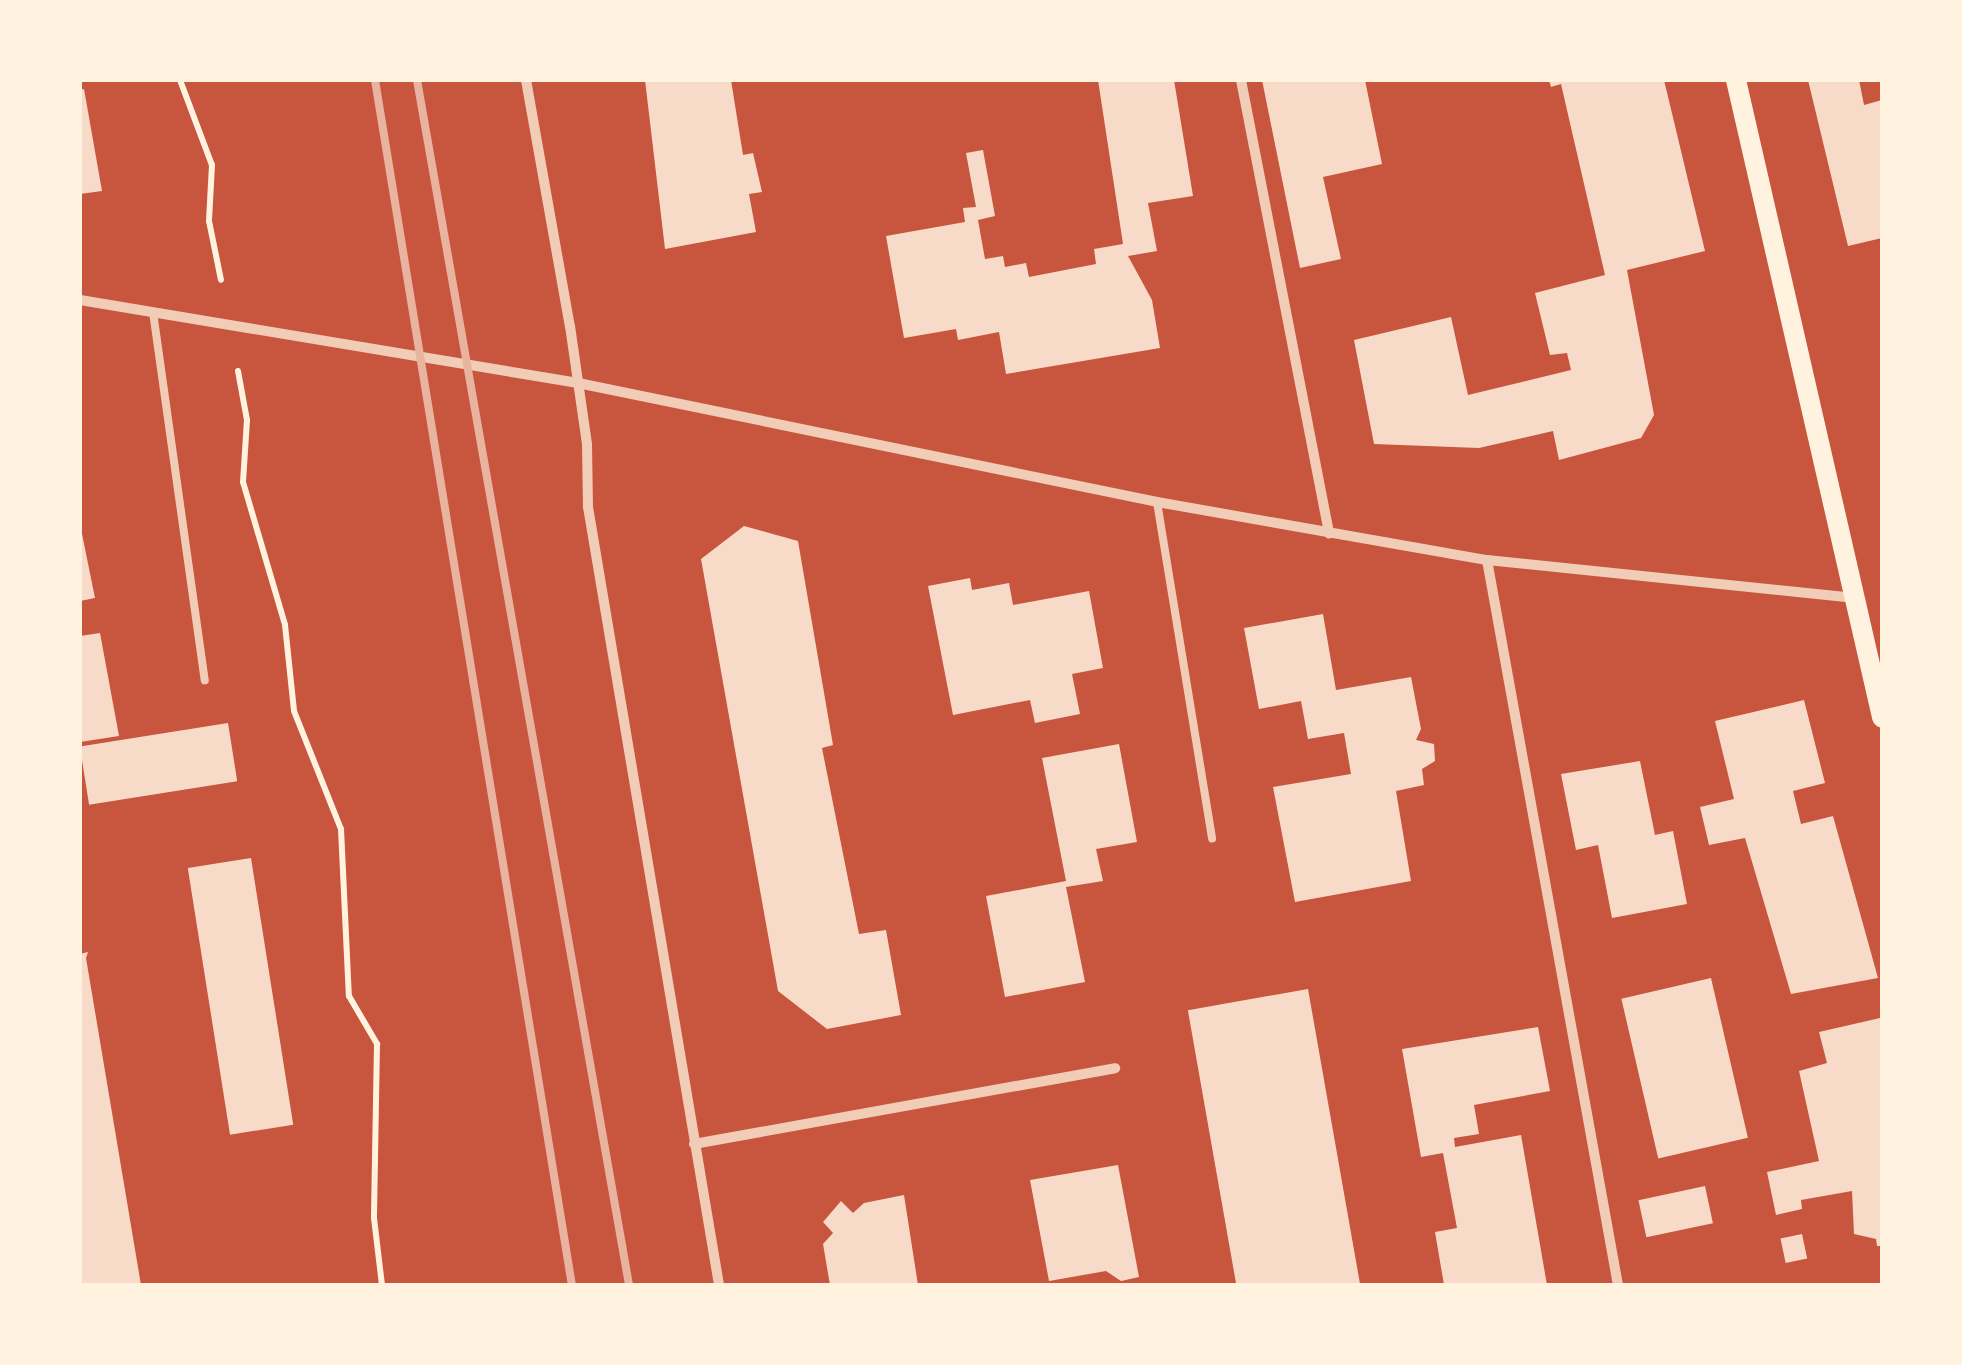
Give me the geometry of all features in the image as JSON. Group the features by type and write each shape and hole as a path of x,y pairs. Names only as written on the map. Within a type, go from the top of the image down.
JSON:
{"main road":[{"path":"1736,80 1882,717"}],"street":[{"path":"526,80 578,383 588,507 719,1285"},
{"path":"1241,80 1329,534"},
{"path":"80,300 578,383 1329,534 1487,560 1853,598"},
{"path":"1487,560 1618,1285"},
{"path":"694,1144 1115,1068"}],"lane":[{"path":"153,312 205,680"},
{"path":"1156,502 1212,839"}],"path":[{"path":"180,80 212,165 209,221 246,420 243,482 285,625 294,711 341,829 349,996 377,1044 374,1218 382,1285"}],"building":[{"path":"645,80 731,80 743,155 753,153 762,192 749,194 756,232 665,249"},
{"path":"1098,80 1174,80 1193,196 1148,203 1157,251 1128,256 1152,300 1160,348 1006,374 999,332 958,340 956,329 904,338 886,236 965,222 963,208 976,207 966,153 983,150 995,216 978,220 985,259 1003,256 1005,267 1026,263 1029,277 1096,264 1094,249 1123,244"},
{"path":"1262,80 1365,80 1382,164 1323,177 1341,259 1300,268"},
{"path":"1549,80 1664,80 1705,251 1627,270 1654,415 1641,438 1559,460 1553,431 1479,448 1374,444 1354,340 1451,317 1468,395 1571,370 1567,353 1550,355 1535,293 1605,275 1561,84 1551,87"},
{"path":"1808,80 1859,80 1864,105 1882,100 1882,238 1848,246"},
{"path":"84,89 102,191 80,194 80,90"},
{"path":"80,524 95,598 80,601"},
{"path":"744,526 798,541 833,745 822,748 859,934 886,930 901,1015 827,1029 778,991 701,559"},
{"path":"970,578 972,590 1009,583 1013,605 1089,591 1103,668 1072,674 1080,714 1035,723 1030,700 953,715 928,586"},
{"path":"1323,614 1336,690 1411,677 1421,729 1416,740 1434,744 1435,761 1422,769 1424,785 1396,791 1411,881 1295,902 1273,787 1351,774 1344,733 1308,739 1301,701 1259,709 1244,628"},
{"path":"100,633 119,736 80,742 80,636"},
{"path":"1804,700 1825,783 1793,791 1801,824 1833,816 1878,978 1791,994 1745,838 1709,845 1700,807 1734,799 1715,721"},
{"path":"228,723 237,781 89,805 80,746"},
{"path":"1119,744 1137,842 1096,849 1103,881 1066,887 1085,982 1005,997 986,896 1066,881 1042,758"},
{"path":"1640,761 1655,835 1673,831 1687,904 1612,918 1598,845 1576,850 1561,774"},
{"path":"251,858 293,1125 230,1135 188,868"},
{"path":"88,952 141,1285 80,1285 80,954"},
{"path":"1711,978 1748,1138 1658,1158 1621,999"},
{"path":"1308,989 1360,1285 1236,1285 1188,1010"},
{"path":"1880,1018 1882,1246 1877,1246 1876,1239 1854,1234 1852,1191 1801,1200 1802,1209 1776,1215 1767,1172 1819,1161 1799,1071 1827,1063 1819,1032"},
{"path":"1538,1027 1550,1091 1474,1105 1479,1134 1454,1138 1455,1147 1521,1135 1547,1285 1444,1285 1435,1232 1457,1228 1443,1153 1421,1157 1402,1049"},
{"path":"1118,1165 1139,1277 1121,1281 1106,1271 1049,1281 1030,1180"},
{"path":"1705,1186 1713,1223 1646,1237 1638,1200"},
{"path":"904,1195 918,1285 830,1285 823,1244 833,1233 823,1222 841,1201 853,1213 864,1203"},
{"path":"1802,1234 1807,1258 1786,1263 1780,1239"}],"railway":[{"path":"375,80 572,1285"},
{"path":"417,80 629,1285"}]}
